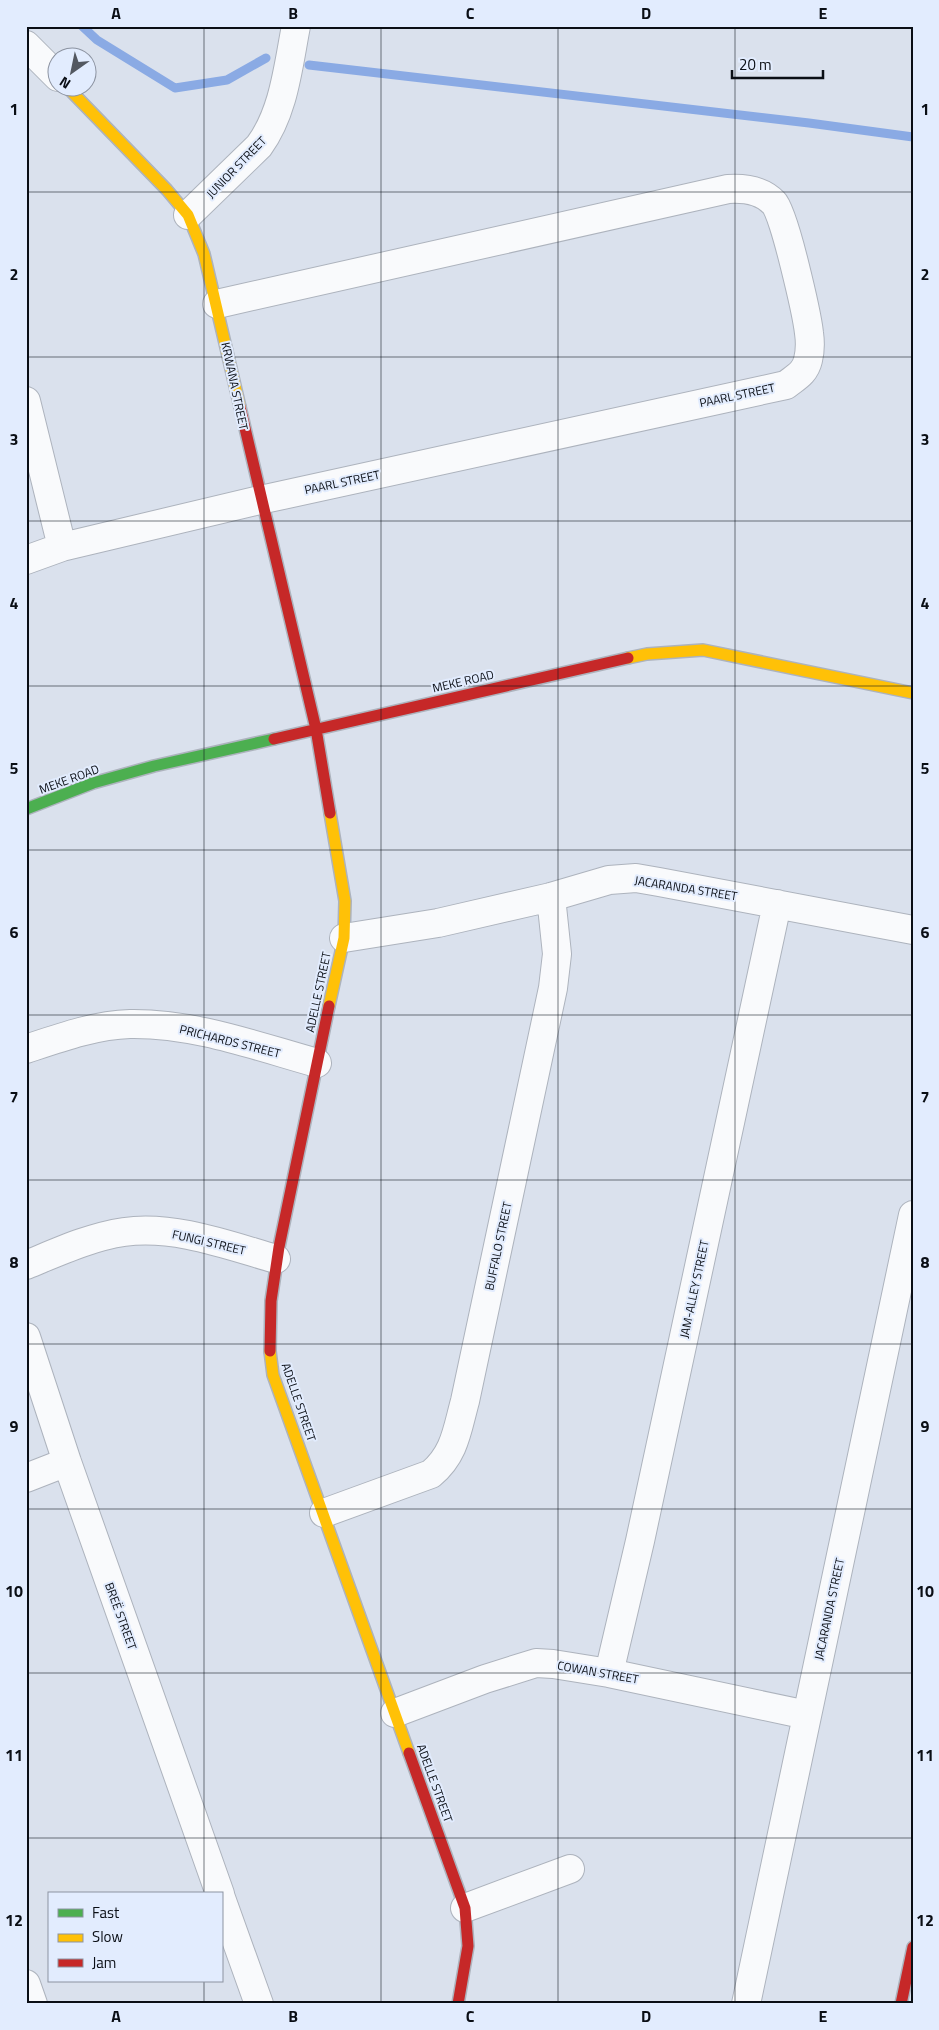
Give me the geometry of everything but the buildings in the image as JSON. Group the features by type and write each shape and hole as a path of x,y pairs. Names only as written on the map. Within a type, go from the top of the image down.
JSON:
{"street":[{"name":"JUNIOR STREET","path":"188,215 260,146 268,134 280,103 296,26"},
{"path":"26,45 48,67"},
{"name":"KRWANA STREET","path":"78,98 167,190 188,215 204,254 217,304 260,500 316,730"},
{"name":"PAARL STREET","path":"26,560 62,547 260,500 786,385 802,374 808,359 809,332 784,221 775,203 761,194 745,188 728,188 217,304"},
{"path":"26,401 62,547"},
{"name":"MEKE ROAD","path":"26,809 93,783 154,766 626,658 672,651 704,650 913,693"},
{"name":"ADELLE STREET","path":"316,730 345,901 344,938 276,1259 268,1341 269,1358 273,1375 466,1908 468,1946 458,2004"},
{"name":"JACARANDA STREET","path":"344,938 438,923 609,880 636,878 913,930"},
{"name":"BUFFALO STREET","path":"324,1513 431,1474 445,1462 450,1453 464,1401 553,988 557,954 551,896"},
{"name":"JAM-ALLEY STREET","path":"610,1673 777,904"},
{"name":"PRICHARDS STREET","path":"26,1049 76,1033 128,1024 163,1025 205,1032 317,1063"},
{"name":"JACARANDA STREET","path":"746,2004 913,1215"},
{"name":"FUNGI STREET","path":"26,1265 91,1239 124,1232 152,1230 182,1233 276,1259"},
{"name":"BREË STREET","path":"26,1337 67,1462 219,1892"},
{"path":"26,1478 67,1462"},
{"name":"COWAN STREET","path":"395,1713 503,1672 536,1663 610,1673 807,1715"},
{"path":"466,1908 570,1869"},
{"path":"222,1901 259,2004"},
{"path":"901,2004 913,1947"},
{"path":"26,1984 33,2004"}],"waterway":[{"path":"82,26 97,40 175,88 227,80 266,58"},
{"path":"309,65 809,123 913,137"}],"traffic: fast":[{"path":"26,809 93,783 154,766 274,739"}],"traffic: slow":[{"path":"78,98 167,190 188,215 204,254 240,407"},
{"path":"628,658 647,654 703,650 913,693"},
{"path":"329,1006 344,938 345,901 330,813"},
{"path":"270,1351 273,1375 409,1753"}],"traffic: jam":[{"path":"240,407 316,729 330,813"},
{"path":"274,739 628,658"},
{"path":"270,1351 271,1301 279,1247 329,1006"},
{"path":"409,1753 465,1908 468,1946 458,2004"},
{"path":"901,2004 913,1947"}]}
